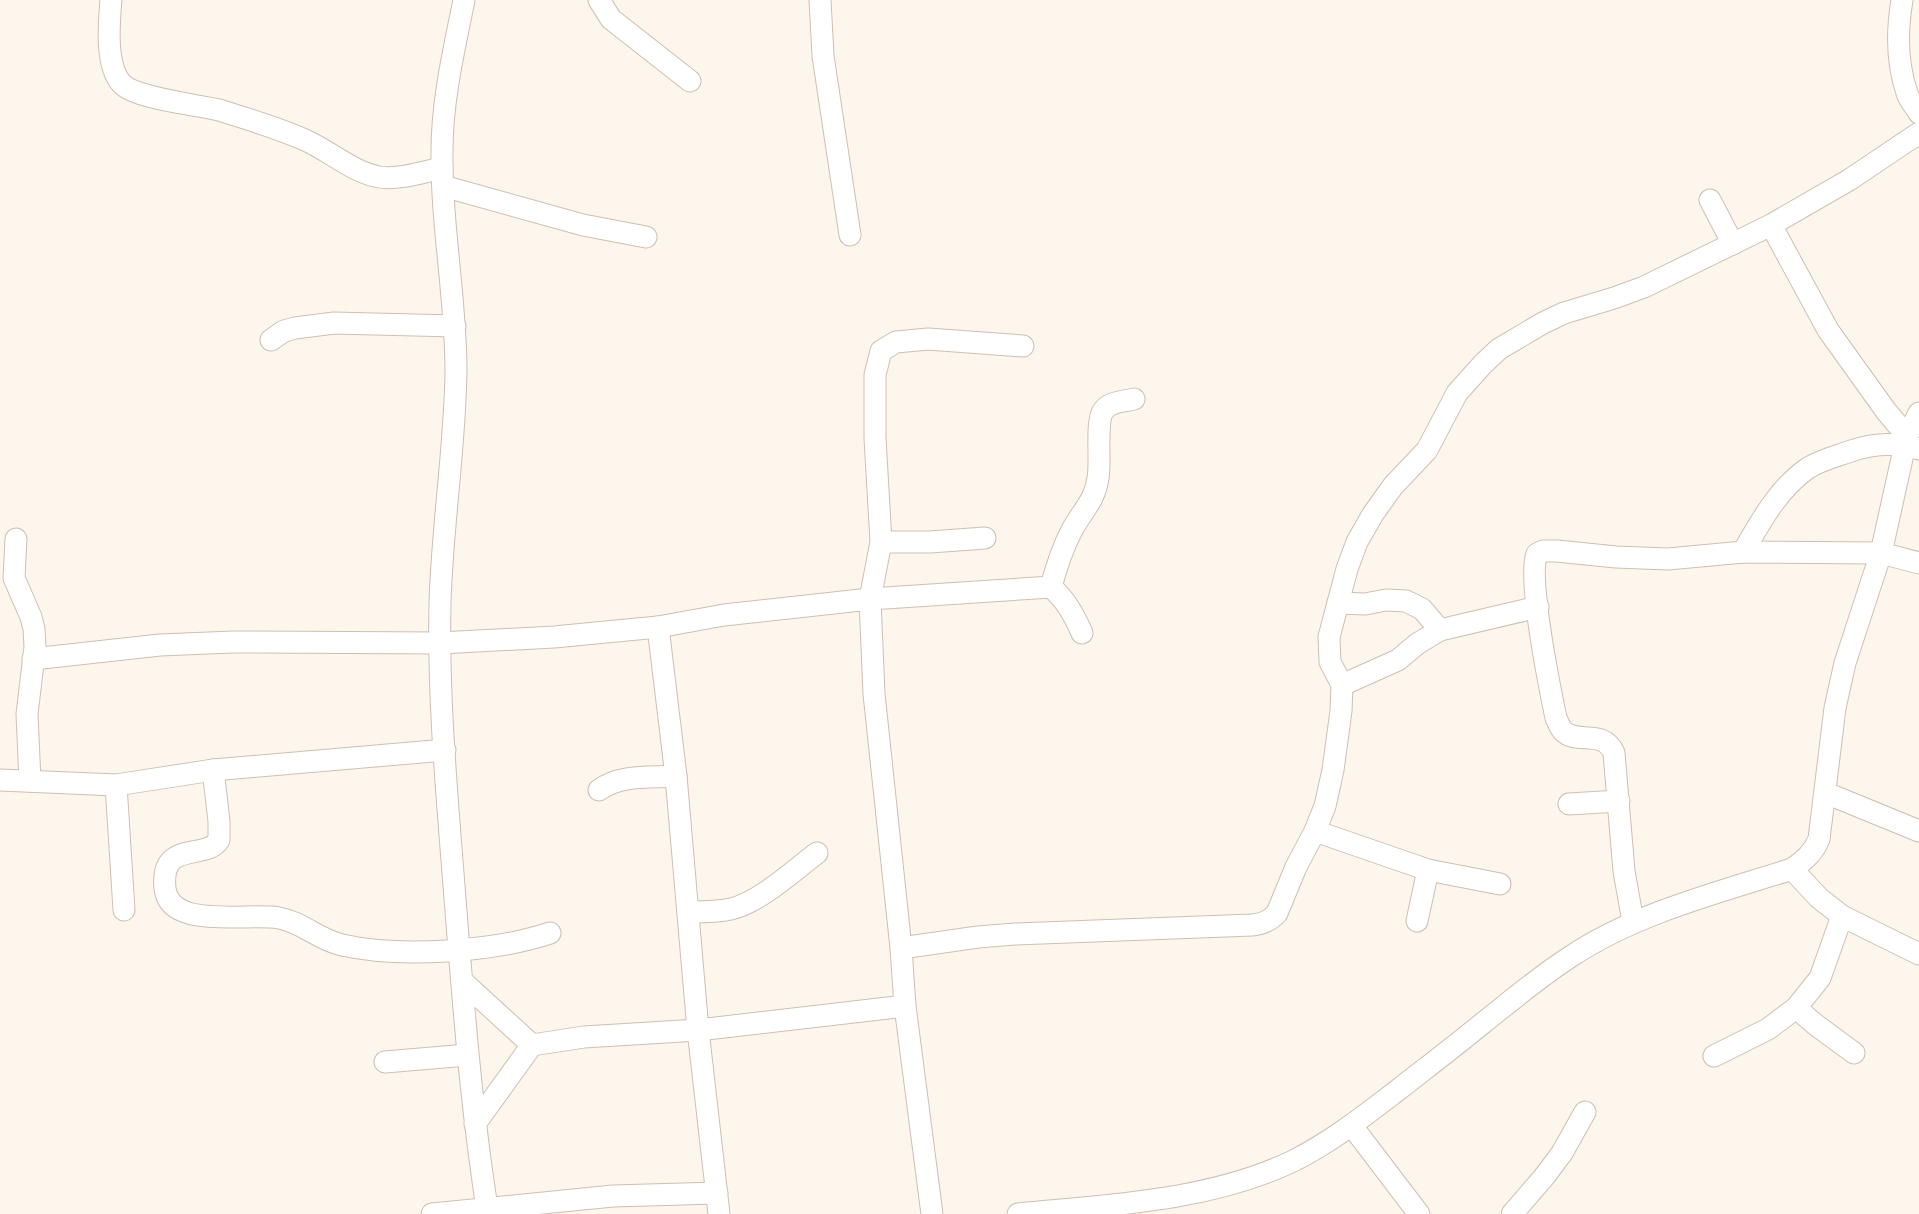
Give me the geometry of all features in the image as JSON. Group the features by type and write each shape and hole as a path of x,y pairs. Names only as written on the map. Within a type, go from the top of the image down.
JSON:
{"street":[{"path":"111,0 109,27 113,65 117,77 126,87 155,97 219,110 279,130 305,140 350,165 379,177 442,177 583,225 646,237"},
{"path":"464,0 446,93 442,177 455,326 454,417 443,542 440,643 458,949 467,1055 488,1211"},
{"path":"599,0 601,7 611,18 690,81"},
{"path":"820,0 823,56 850,235"},
{"path":"1902,0 1899,37 1900,64 1919,112"},
{"path":"901,948 1015,934 1261,924 1277,913 1325,806 1333,770 1342,685 1330,662 1329,637 1347,568 1357,542 1372,514 1393,486 1427,450 1457,393 1483,364 1519,336 1554,318 1644,287 1771,225 1849,180 1919,133"},
{"path":"1710,200 1733,244"},
{"path":"1771,225 1828,330 1910,443"},
{"path":"271,340 284,331 295,328 334,323 455,326"},
{"path":"932,1214 905,1006 874,694 870,599 881,542 875,438 875,375 881,351 896,342 928,339 1023,346"},
{"path":"1052,587 1072,530 1091,503 1094,494 1100,461 1102,412 1112,403 1134,399"},
{"path":"1018,1214 1141,1202 1227,1184 1293,1160 1352,1126 1528,987 1571,956 1634,922 1664,910 1792,869 1815,849 1819,838 1836,708 1845,663 1881,553 1919,413"},
{"path":"1743,552 1767,511 1788,486 1809,468 1829,458 1873,445 1910,443"},
{"path":"881,542 930,542 985,538"},
{"path":"16,539 14,578 34,629 27,714 30,781"},
{"path":"1634,922 1623,871 1615,758 1608,744 1596,738 1567,733 1556,718 1538,607 1535,560 1537,554 1543,551 1668,559 1743,552 1881,553 1919,563"},
{"path":"33,659 170,644 440,643 554,637 658,627 724,615 870,599 1052,587 1071,609 1082,633"},
{"path":"1338,603 1406,601 1422,609 1440,630"},
{"path":"1342,685 1398,660 1417,644 1440,630 1538,607"},
{"path":"432,1214 488,1211 613,1196 718,1204 698,1030 676,776 658,627"},
{"path":"0,780 116,785 213,770 445,750"},
{"path":"213,770 219,840 214,846 178,856 169,864 165,888 167,896 177,908 202,916 278,918 340,945 402,952 458,949 514,942 550,933"},
{"path":"599,790 619,780 676,776"},
{"path":"116,785 124,910"},
{"path":"1826,793 1919,831"},
{"path":"1569,804 1619,801"},
{"path":"1315,831 1428,870 1500,884"},
{"path":"689,912 734,909 755,898 817,853"},
{"path":"1792,869 1819,898 1842,916 1919,954"},
{"path":"1417,921 1428,870"},
{"path":"1714,1056 1768,1029 1796,1008 1820,978 1842,916"},
{"path":"462,981 532,1045"},
{"path":"475,1124 532,1045 584,1037 698,1030 905,1006"},
{"path":"1796,1008 1854,1053"},
{"path":"385,1062 467,1055"},
{"path":"1512,1214 1562,1153 1586,1112"},
{"path":"1352,1126 1419,1214"}]}
